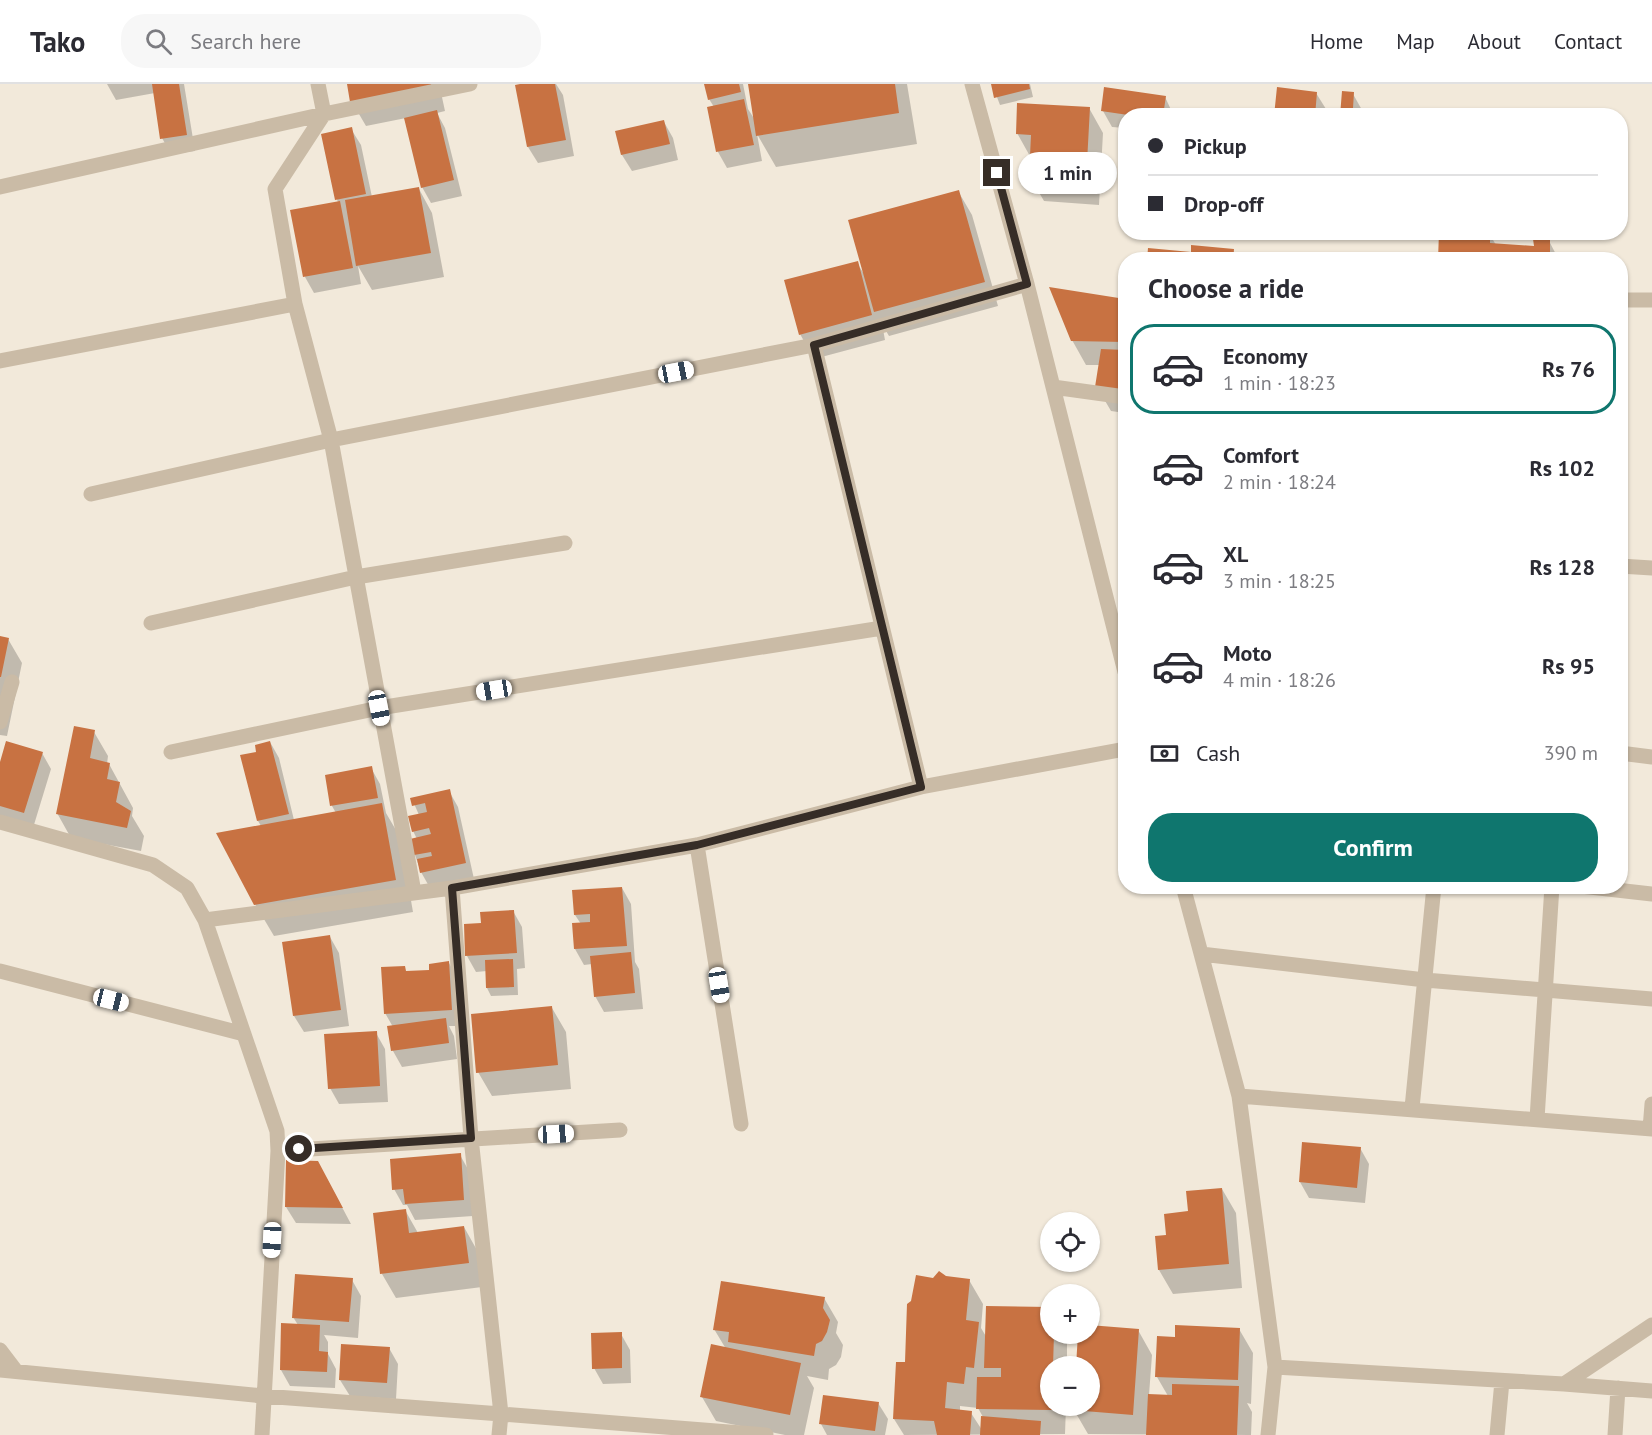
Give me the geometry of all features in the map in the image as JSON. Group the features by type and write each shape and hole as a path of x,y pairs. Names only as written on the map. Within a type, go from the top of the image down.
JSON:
{"street":[{"path":"318,84 324,114 275,189 295,304 331,440 414,892"},
{"path":"0,187 324,114 470,84"},
{"path":"972,84 1027,284 1118,644"},
{"path":"91,494 331,440 814,345 1027,284"},
{"path":"1628,300 1652,300"},
{"path":"0,361 295,304"},
{"path":"814,345 921,787"},
{"path":"1053,387 1118,396"},
{"path":"151,623 356,577 565,543"},
{"path":"1628,566 1652,568"},
{"path":"171,753 379,708 882,628"},
{"path":"0,722 12,682"},
{"path":"205,920 452,888 697,845 921,787 1118,750"},
{"path":"1628,754 1652,757"},
{"path":"0,822 153,865 187,888 205,920 277,1131 278,1151 262,1435"},
{"path":"697,845 741,1124"},
{"path":"452,888 471,1138 501,1414 499,1435"},
{"path":"1628,891 1652,894"},
{"path":"1185,894 1239,1096 1275,1367 1268,1435"},
{"path":"1412,1108 1433,894"},
{"path":"1538,1119 1551,894"},
{"path":"1201,954 1425,980 1652,999"},
{"path":"0,971 244,1034"},
{"path":"1239,1096 1412,1108 1651,1129 1652,1104"},
{"path":"278,1151 620,1130"},
{"path":"1564,1384 1652,1325"},
{"path":"0,1350 16,1371"},
{"path":"1275,1367 1652,1391"},
{"path":"0,1370 263,1396 766,1435"},
{"path":"1497,1435 1502,1381"},
{"path":"1615,1435 1618,1388"}],"building":[{"path":"152,84 179,84 187,135 160,139"},
{"path":"347,84 431,84 432,87 350,102"},
{"path":"555,84 566,140 527,147 515,85"},
{"path":"704,84 739,84 741,92 708,100"},
{"path":"748,84 895,84 899,113 756,136"},
{"path":"991,84 1029,84 1030,89 994,98"},
{"path":"1104,87 1166,96 1164,108 1118,108 1118,114 1101,111"},
{"path":"1277,87 1317,92 1316,108 1275,108"},
{"path":"1342,91 1354,92 1353,108 1341,108"},
{"path":"744,99 754,145 716,152 707,107"},
{"path":"1017,103 1090,107 1086,181 1029,177 1031,135 1016,134"},
{"path":"437,110 454,180 421,188 404,118"},
{"path":"664,120 670,144 621,155 615,131"},
{"path":"352,127 366,194 335,200 321,134"},
{"path":"419,187 431,253 356,266 345,200"},
{"path":"959,190 985,282 874,312 848,220"},
{"path":"340,201 353,268 303,277 290,210"},
{"path":"1439,240 1490,240 1490,243 1534,246 1533,240 1550,240 1550,252 1438,252"},
{"path":"1191,245 1234,249 1234,252 1191,252"},
{"path":"1148,248 1191,252 1148,252"},
{"path":"858,261 872,315 799,335 784,280"},
{"path":"1049,287 1118,298 1118,342 1071,341"},
{"path":"1101,349 1118,350 1118,390 1095,387"},
{"path":"0,636 9,638 1,677 0,677"},
{"path":"74,726 95,730 90,758 110,763 107,779 120,782 116,802 131,811 127,828 56,814"},
{"path":"6,741 43,752 24,813 0,806 0,762"},
{"path":"270,741 289,814 257,821 240,755 256,752 255,745"},
{"path":"372,766 378,798 330,806 325,775"},
{"path":"450,789 466,863 420,873 417,859 432,856 431,852 414,855 410,839 431,834 429,828 412,832 408,816 427,812 425,803 412,806 410,798"},
{"path":"382,803 396,880 254,905 216,833"},
{"path":"622,887 627,946 574,949 572,923 590,922 590,914 574,915 572,890"},
{"path":"514,910 517,953 465,956 464,924 481,923 480,912"},
{"path":"330,935 341,1010 293,1016 282,942"},
{"path":"631,952 635,993 594,997 590,956"},
{"path":"513,959 514,987 486,988 485,960"},
{"path":"449,961 452,1010 384,1014 381,967 405,966 406,971 429,970 429,964"},
{"path":"552,1006 558,1065 476,1073 471,1014"},
{"path":"446,1018 449,1043 391,1051 387,1026"},
{"path":"377,1031 380,1086 328,1089 324,1034"},
{"path":"1302,1142 1361,1147 1357,1188 1299,1182"},
{"path":"461,1153 464,1200 405,1204 403,1189 392,1190 390,1159"},
{"path":"286,1160 318,1161 343,1208 285,1207"},
{"path":"1222,1188 1229,1264 1158,1270 1155,1236 1166,1235 1164,1214 1188,1211 1186,1191"},
{"path":"406,1209 409,1233 464,1226 469,1263 380,1274 373,1213"},
{"path":"939,1271 946,1276 970,1279 966,1320 979,1322 974,1368 966,1367 964,1384 947,1382 945,1408 972,1411 970,1435 937,1435 934,1421 893,1419 896,1362 905,1362 907,1304 911,1301 916,1275 933,1278"},
{"path":"295,1274 353,1278 349,1322 292,1318"},
{"path":"721,1281 825,1297 823,1308 830,1320 822,1341 816,1344 814,1356 728,1342 729,1332 713,1330"},
{"path":"986,1306 1040,1307 1040,1344 1054,1344 1053,1356 1040,1356 1040,1410 976,1409 977,1377 1001,1377 1001,1368 984,1368"},
{"path":"281,1323 320,1325 319,1351 328,1352 327,1372 280,1370"},
{"path":"1175,1325 1240,1328 1238,1380 1155,1377 1157,1336 1175,1337"},
{"path":"1100,1326 1139,1329 1133,1415 1100,1412 1100,1356 1077,1356 1077,1344 1100,1344"},
{"path":"622,1332 622,1368 592,1369 591,1333"},
{"path":"341,1344 390,1347 387,1383 339,1380"},
{"path":"711,1344 801,1363 790,1415 700,1397"},
{"path":"1172,1384 1239,1386 1237,1435 1146,1435 1148,1394 1172,1395"},
{"path":"823,1395 879,1402 875,1431 819,1424"},
{"path":"981,1416 1041,1421 1040,1435 980,1435"}],"route":[{"path":"299,1149 471,1138 452,888 697,845 921,787 814,345 1027,284 997,173"}]}
